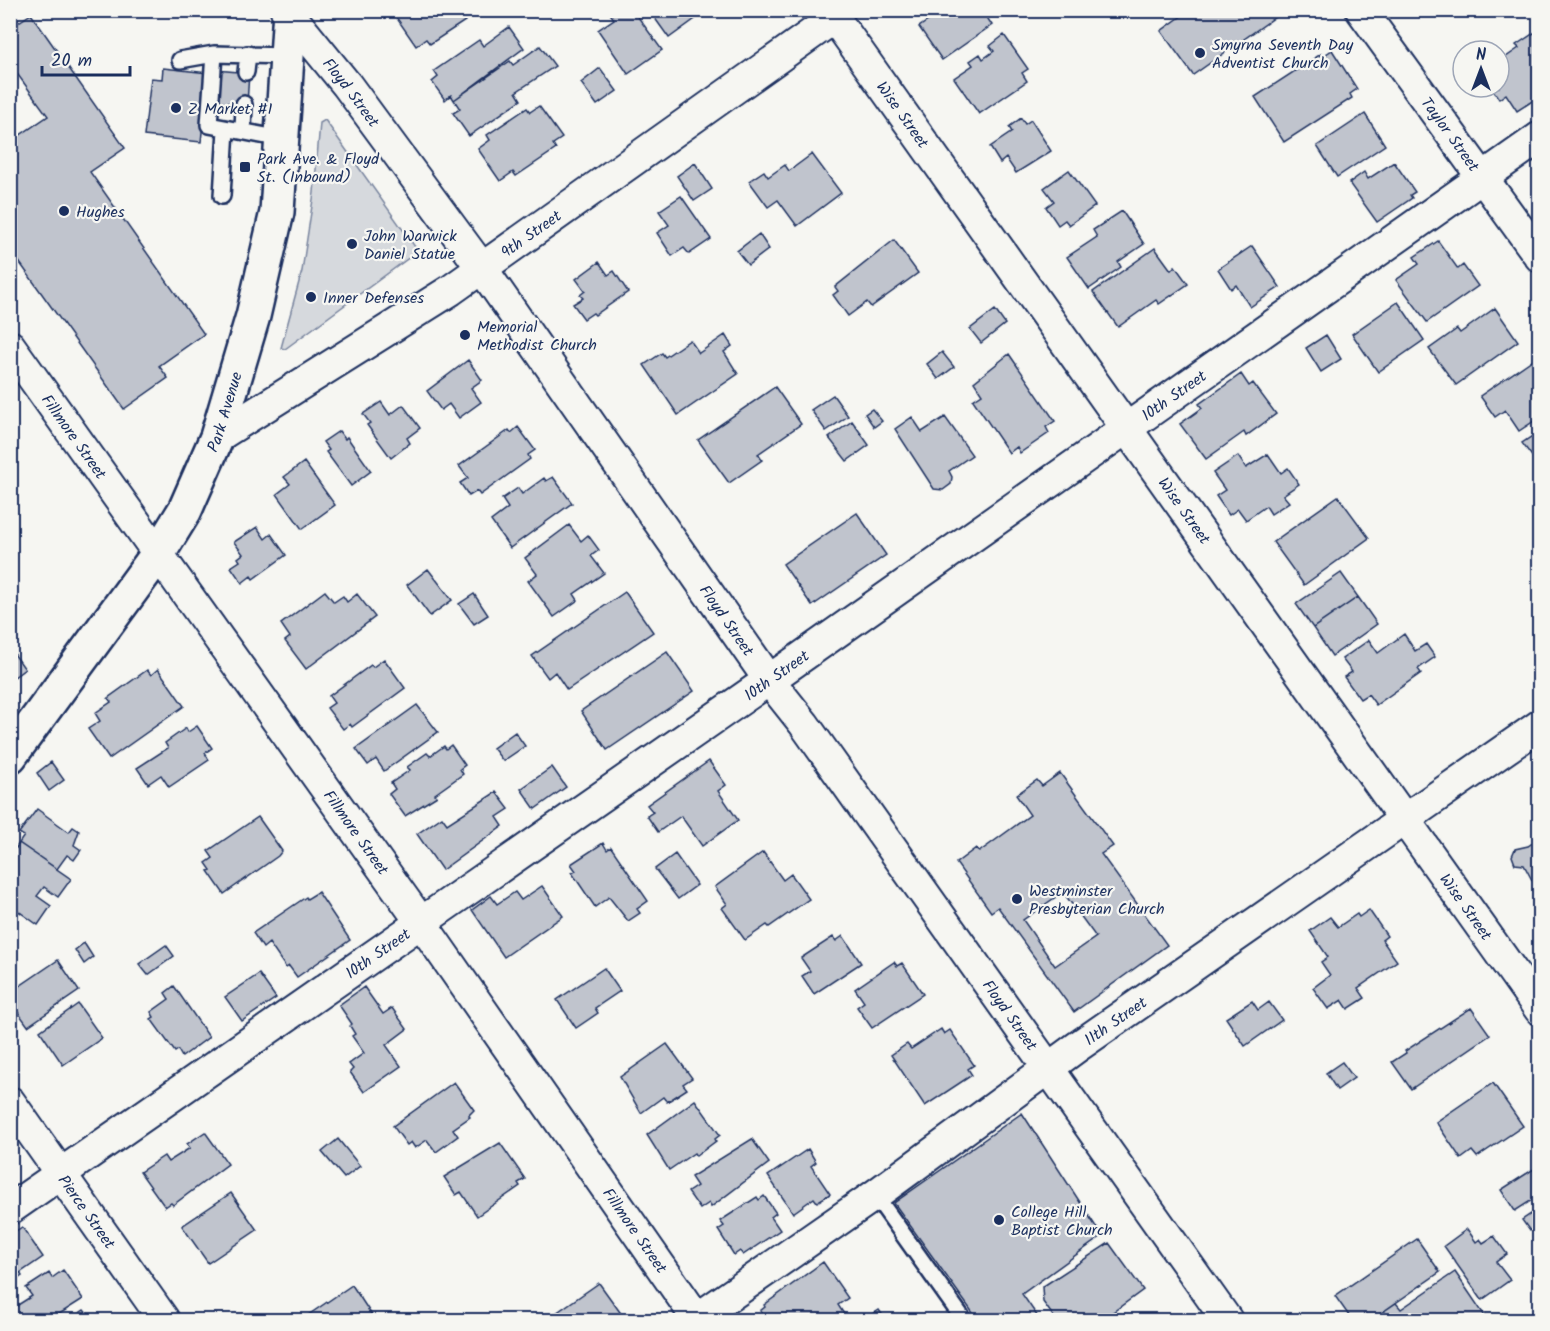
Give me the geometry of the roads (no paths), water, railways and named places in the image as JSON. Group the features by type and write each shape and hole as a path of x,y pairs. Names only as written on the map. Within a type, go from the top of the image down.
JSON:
{"main road":[{"name":"Park Avenue","path":"10,756 158,554 185,510 216,437 254,316 277,213 288,12"}],"street":[{"name":"Taylor Street","path":"1361,10 1539,257"},
{"name":"Floyd Street","path":"288,12 346,85 480,267 770,680 811,733 1227,1320"},
{"name":"9th Street","path":"216,437 451,290 832,14"},
{"name":"Wise Street","path":"832,14 1539,1010"},
{"name":"10th Street","path":"10,1209 420,921 770,680 1539,137"},
{"name":"Fillmore Street","path":"10,346 420,921 697,1320"},
{"name":"11th Street","path":"697,1320 875,1195 1048,1068 1539,725"},
{"name":"Pierce Street","path":"10,1102 164,1320"}],"lane":[{"path":"180,60 214,54 287,56"},
{"path":"214,54 210,125 282,139"},
{"path":"246,72 248,54"},
{"path":"243,131 244,104"},
{"path":"222,196 226,129"},
{"path":"875,1195 964,1320"}],"place":[{"name":"Smyrna Seventh Day Adventist Church","path":"1200,53"},
{"name":"Z Market #1","path":"176,108"},
{"name":"Park Ave. & Floyd St. (Inbound)","path":"245,167"},
{"name":"Hughes","path":"64,211"},
{"name":"John Warwick Daniel Statue","path":"352,244"},
{"name":"Inner Defenses","path":"311,297"},
{"name":"Memorial Methodist Church","path":"465,335"},
{"name":"Westminster Presbyterian Church","path":"1017,899"},
{"name":"College Hill Baptist Church","path":"999,1220"}]}
